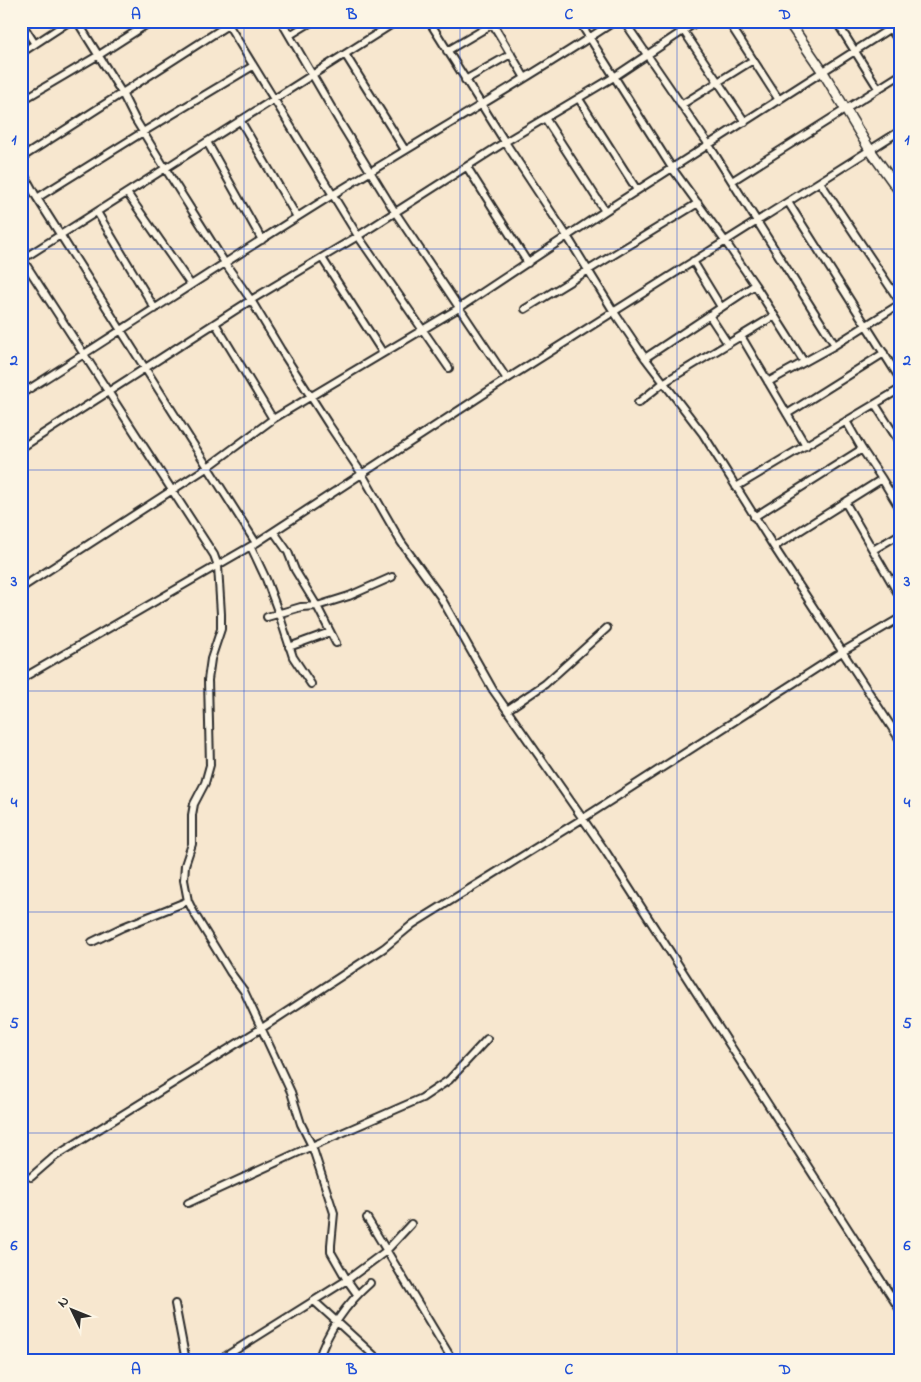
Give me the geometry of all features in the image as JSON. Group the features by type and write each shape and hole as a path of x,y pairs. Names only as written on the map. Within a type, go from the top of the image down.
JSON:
{"main road":[{"path":"788,21 823,72 870,150 900,192"}],"street":[{"path":"21,53 70,21"},
{"path":"77,21 122,93 143,132 362,474 402,542 440,596 493,690 606,852 900,1310"},
{"path":"21,101 152,21"},
{"path":"281,21 395,212 507,379"},
{"path":"290,36 313,21"},
{"path":"358,1294 346,1280 331,1252 334,1213 312,1146 301,1124 291,1092 244,991 230,972 188,901 184,873 192,844 192,815 194,804 205,783 210,765 208,680 211,659 221,629 218,566 214,556 22,259 396,21"},
{"path":"429,21 481,106 567,236 614,312 645,358 703,434 754,517 900,740"},
{"path":"579,21 672,168 755,285 804,362"},
{"path":"21,394 333,194 481,106 615,21"},
{"path":"624,21 709,145 835,345"},
{"path":"677,21 744,122"},
{"path":"21,448 251,300 358,236 505,142 614,77 698,21"},
{"path":"728,21 779,100"},
{"path":"836,21 878,88"},
{"path":"885,21 900,43"},
{"path":"21,22 35,44"},
{"path":"21,588 208,467 273,419 459,308 605,211 900,22"},
{"path":"21,158 230,23 253,66 358,236 449,368"},
{"path":"447,51 492,23 525,78"},
{"path":"345,54 405,150"},
{"path":"465,80 511,54"},
{"path":"681,105 753,60"},
{"path":"37,198 253,66"},
{"path":"732,181 900,75"},
{"path":"579,99 638,190"},
{"path":"545,118 605,211"},
{"path":"240,120 297,217"},
{"path":"21,679 274,532 507,379 900,131"},
{"path":"207,142 262,240"},
{"path":"467,167 528,263"},
{"path":"21,169 37,198 208,467 253,545 279,614 289,648 311,684"},
{"path":"768,382 835,345 900,303 820,182"},
{"path":"127,193 191,285"},
{"path":"788,202 900,379"},
{"path":"525,309 698,203"},
{"path":"97,212 155,309"},
{"path":"322,258 383,353"},
{"path":"694,261 721,307"},
{"path":"645,358 755,285"},
{"path":"710,315 728,344"},
{"path":"638,403 663,382 774,316"},
{"path":"215,323 273,419"},
{"path":"741,336 806,446"},
{"path":"787,414 884,353"},
{"path":"736,487 900,388"},
{"path":"875,404 900,443"},
{"path":"846,421 900,510"},
{"path":"754,517 862,448"},
{"path":"774,547 882,479"},
{"path":"845,502 900,597"},
{"path":"274,532 288,552 295,570 317,606 336,643"},
{"path":"874,550 900,534"},
{"path":"891,581 900,576"},
{"path":"267,618 301,607 317,606 349,596 392,577"},
{"path":"31,1177 69,1147 262,1028 384,948 413,924 582,819 842,652 900,618"},
{"path":"507,710 546,684 607,628"},
{"path":"289,648 330,632"},
{"path":"92,942 123,927 188,901"},
{"path":"188,1203 422,1098 449,1080 487,1039"},
{"path":"367,1218 453,1361"},
{"path":"218,1361 346,1280 386,1251 411,1224"},
{"path":"318,1361 337,1321 358,1294 370,1284"},
{"path":"314,1301 380,1361"},
{"path":"175,1304 186,1361"}]}
